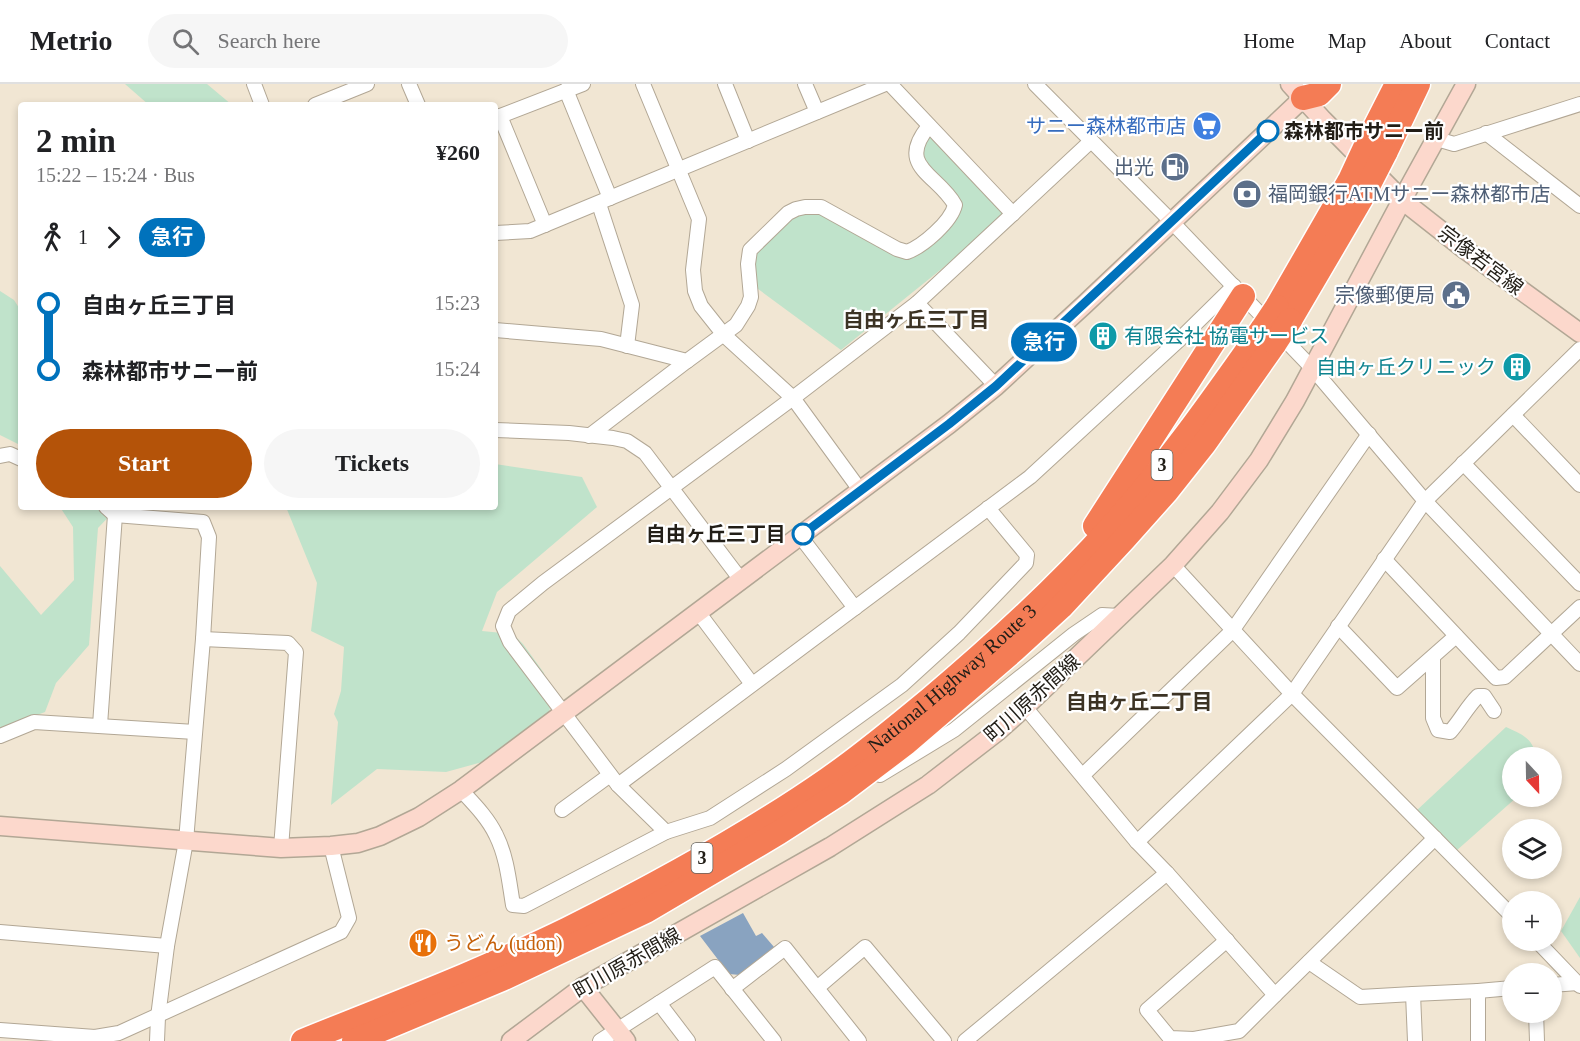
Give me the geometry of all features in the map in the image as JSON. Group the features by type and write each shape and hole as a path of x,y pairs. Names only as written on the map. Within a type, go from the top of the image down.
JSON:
{"highway":[{"path":"1301,89 1319,94 1329,84"},
{"name":"National Highway Route 3","path":"1377,146 1397,84"},
{"name":"National Highway Route 3","path":"303,1041 516,953 638,893 710,854 829,778 894,729 1003,636 1110,528 1269,335 1357,186 1377,146 1418,84"},
{"path":"1049,592 1100,519 1238,291"},
{"name":"National Highway Route 3","path":"354,1041 492,983 646,911 778,834 840,793 906,743 968,692 1060,607 1166,492 1236,400 1269,335"}],"street":[{"path":"254,84 261,102"},
{"path":"322,102 367,84"},
{"path":"409,84 417,102"},
{"path":"498,117 582,84"},
{"path":"643,84 699,219 693,270 701,306 724,335 793,398 860,490"},
{"path":"725,84 748,141"},
{"path":"806,84 817,112"},
{"path":"498,233 530,231 885,84"},
{"path":"890,84 1013,214"},
{"path":"1035,84 1313,369 1425,501 1580,663"},
{"path":"1402,200 1466,84"},
{"path":"0,826 280,848 358,843 380,836 419,817 461,790 949,424 996,386 1171,221 1301,89"},
{"name":"宗像若宮線","path":"1301,89 1402,200 1463,248 1580,333"},
{"path":"566,90 604,201 632,305 627,346"},
{"path":"1437,139 1454,144 1580,104"},
{"path":"498,119 545,225"},
{"path":"589,436 736,325 751,297 747,264 750,250 788,213 804,207 821,207 897,249 907,252 916,249 948,220 955,205 920,167 916,158 915,148 918,139 928,126"},
{"path":"1486,133 1577,200"},
{"path":"666,832 614,780 510,642 503,626 509,611 543,583 917,303 1090,141"},
{"name":"町川原赤間線","path":"511,1041 583,987 876,819 928,785 1025,707 1173,565 1220,512 1259,460 1313,369 1402,200"},
{"path":"562,810 614,780 752,684 988,508 1037,470 1180,339 1238,291"},
{"path":"917,303 996,386"},
{"path":"498,334 601,339 687,361"},
{"path":"1137,842 1292,694 1425,501 1580,349"},
{"path":"1513,415 1580,485"},
{"path":"498,430 589,436 627,441 645,453 741,580"},
{"path":"1083,775 1232,631 1369,434"},
{"path":"0,456 10,454 18,458"},
{"path":"1463,463 1580,584"},
{"path":"461,790 487,819 496,835 503,853 513,905 524,906 666,832 710,818 786,770 902,684 959,633 1026,563 1027,555 988,508"},
{"path":"100,725 111,511 203,522 209,537 186,841 166,946 157,1041"},
{"path":"800,536 855,608"},
{"path":"1384,559 1496,678 1505,677 1580,607"},
{"path":"1173,565 1292,694 1502,906"},
{"path":"698,612 752,684"},
{"path":"778,834 842,799 954,729 1074,634 1102,615 1120,616"},
{"path":"1338,626 1397,688 1456,636"},
{"path":"203,639 288,643 296,652 280,848"},
{"path":"1433,657 1433,718 1438,730 1450,732 1478,696 1484,696 1494,711"},
{"path":"1025,707 1137,842 1275,995"},
{"path":"0,736 34,722 195,732"},
{"path":"1227,940 1147,1010 1170,1038 1194,1039 1239,1031 1435,838"},
{"path":"0,1030 95,1037 119,1033 340,932 349,918 331,846"},
{"path":"965,1041 1167,873"},
{"path":"0,932 166,946"},
{"path":"817,988 865,947 944,1041"},
{"path":"732,989 785,948 859,1041"},
{"path":"1547,951 1579,985"},
{"path":"1309,962 1360,996 1502,989"},
{"path":"600,1041 621,1035 659,1003 715,967 774,1041"},
{"path":"1562,985 1579,985"},
{"path":"583,987 621,1035"},
{"path":"1478,991 1478,1041"},
{"path":"1413,994 1415,1041"},
{"path":"659,1003 688,1041"},
{"path":"1536,1023 1537,1041"}],"green space":[{"path":"125,84 207,84 228,102 146,102"},
{"path":"930,137 1006,217 841,350 754,286 753,254 795,215 822,212 901,258 913,258 956,218 927,168 920,148 924,139"},
{"path":"0,291 14,300 18,306 18,444 0,435"},
{"path":"498,464 582,477 597,507 497,592 482,631 513,634 544,673 550,708 545,724 504,756 446,772 377,769 331,805 338,722 334,714 341,691 344,647 311,631 317,583 287,510 498,510"},
{"path":"62,510 115,510 98,528 89,645 56,683 45,712 0,729 0,566 41,615 74,580 73,527"},
{"path":"1506,727 1530,741 1533,747 1502,747 1502,807 1506,807 1456,851 1416,811"},
{"path":"1580,897 1580,958 1562,929"}],"water":[{"path":"743,913 756,936 762,933 774,947 740,975 729,974 700,936"}],"bus line":[{"name":"急行","path":"803,534 996,386 1268,131"}],"place":[{"name":"サニー森林都市店","path":"1207,126"},
{"name":"森林都市サニー前","path":"1268,131"},
{"name":"出光","path":"1175,167"},
{"name":"福岡銀行ATMサニー森林都市店","path":"1247,194"},
{"name":"宗像郵便局","path":"1456,295"},
{"name":"有限会社 協電サービス","path":"1103,336"},
{"name":"自由ヶ丘クリニック","path":"1517,367"},
{"name":"自由ヶ丘三丁目","path":"803,534"},
{"name":"うどん (udon)","path":"423,943"}],"district":[{"name":"自由ヶ丘三丁目","path":"916,320"},
{"name":"自由ヶ丘二丁目","path":"1139,702"}]}
